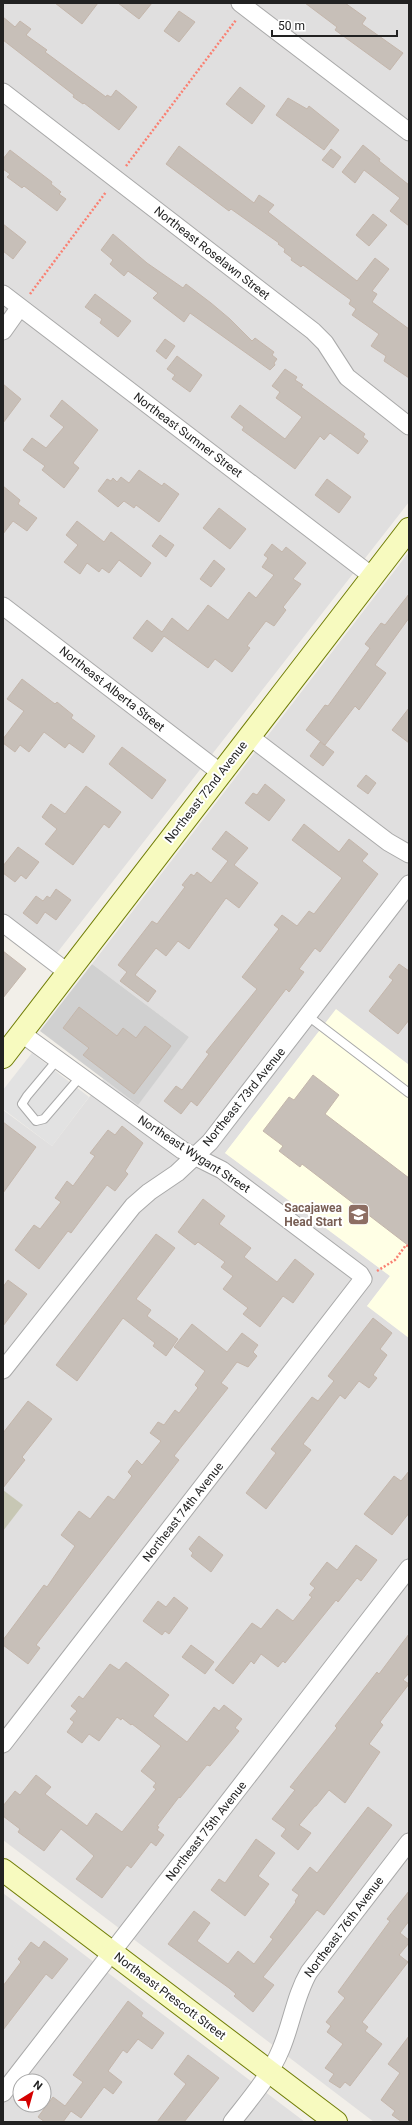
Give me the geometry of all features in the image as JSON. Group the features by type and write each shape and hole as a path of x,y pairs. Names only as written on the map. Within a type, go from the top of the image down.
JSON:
{"street":[{"path":"243,5 409,132"},
{"name":"Northeast Roselawn Street","path":"3,92 313,331 325,343 347,377 409,426"},
{"name":"Northeast Sumner Street","path":"3,294 372,576"},
{"path":"3,331 20,307"},
{"name":"Northeast 72nd Avenue","path":"3,1056 409,528"},
{"name":"Northeast Alberta Street","path":"3,606 221,773"},
{"path":"249,736 388,842 409,854"},
{"name":"Northeast 73rd Avenue","path":"3,1370 132,1206 177,1173 210,1142 409,884"},
{"path":"3,923 67,972"},
{"name":"Northeast Wygant Street","path":"21,1033 182,1150 222,1170 360,1274 363,1279"},
{"name":"Northeast 74th Avenue","path":"3,1744 363,1279"},
{"name":"Northeast 75th Avenue","path":"3,2093 409,1568"},
{"name":"Northeast 76th Avenue","path":"232,2122 270,2071 282,2047 301,1986 309,1972 409,1842"},
{"name":"Northeast Prescott Street","path":"3,1870 336,2122"}],"lane":[{"path":"308,1016 409,1093"},
{"path":"58,1059 22,1104 36,1121 44,1119 81,1076"}],"path":[{"path":"20,307 243,5"},
{"path":"363,1279 395,1260 406,1245 409,1246"}],"shaded area":[{"path":"3,3 409,3 409,502 53,958 3,920"},
{"path":"409,552 409,1065 336,1010 225,1153 390,1276 367,1306 409,1338 409,2122 374,2122 3,1840 3,1110 52,1146 103,1079 138,1104 189,1037 92,964"},
{"path":"92,964 189,1037 138,1105 40,1031"},
{"name":"Sacajawea Head Start","path":"336,1009 409,1065 409,1338 367,1306 390,1276 225,1153"},
{"path":"32,1053 89,1097 52,1146 3,1109 3,1090"},
{"path":"3,1490 23,1505 3,1531"},
{"path":"3,1893 305,2122 3,2122"}],"building":[{"path":"55,3 98,3 82,24"},
{"path":"118,3 152,3 139,19"},
{"path":"305,3 345,3 366,18 362,24 403,53 390,70 335,30 337,27"},
{"path":"179,11 195,22 179,42 164,31"},
{"path":"3,17 15,27 20,21 31,29 26,35 47,50 45,52 106,97 107,95 111,97 116,90 137,107 119,130 84,103 83,104 73,97 74,95 3,40"},
{"path":"240,87 265,106 252,124 226,104"},
{"path":"288,98 307,109 309,106 339,130 324,150 276,115"},
{"path":"363,145 380,159 379,161 409,185 409,226 390,211 400,198 364,170 355,183 342,172"},
{"path":"179,146 254,203 259,195 274,205 268,212 357,281 375,258 389,269 372,291 377,294 372,302 409,329 409,378 384,361 386,356 371,346 379,334 352,315 356,309 349,304 351,300 303,265 301,267 291,260 292,258 284,252 285,249 278,244 279,243 231,209 229,211 166,164"},
{"path":"331,149 341,157 333,168 322,160"},
{"path":"10,150 52,182 51,184 61,192 59,194 66,199 57,211 24,186 22,188 7,177 10,174 3,169 3,159"},
{"path":"373,214 387,225 369,246 356,235"},
{"path":"3,224 26,242 13,259 3,251"},
{"path":"113,234 147,263 183,288 186,284 211,303 252,341 255,338 274,352 272,355 277,359 274,363 275,365 270,370 190,313 184,322 153,298 158,293 128,271 124,276 110,264 113,260 101,250"},
{"path":"95,294 131,321 118,337 100,323 102,319 85,307"},
{"path":"165,339 175,346 166,359 156,351"},
{"path":"177,356 202,375 190,392 172,379 175,375 167,369"},
{"path":"285,369 297,377 295,380 303,385 301,387 365,434 363,437 368,441 358,454 330,433 324,440 320,436 295,469 242,430 244,427 231,417 240,405 285,439 302,417 276,398 280,392 272,386"},
{"path":"3,384 21,399 3,423"},
{"path":"62,400 98,430 73,463 79,468 64,488 42,470 45,466 23,450 32,438 46,448 64,427 50,416"},
{"path":"139,470 162,486 164,483 179,494 159,522 136,505 134,508 124,501 118,507 98,491 107,479 111,481 113,478 117,482 121,477 129,483"},
{"path":"327,479 351,497 339,513 315,495"},
{"path":"3,486 20,500 18,504 37,518 27,531 13,521 3,534"},
{"path":"219,508 246,529 230,549 203,528"},
{"path":"77,521 104,542 111,532 151,563 141,577 119,560 109,573 102,568 99,572 87,563 80,574 64,562 78,545 66,535"},
{"path":"160,535 174,545 166,557 152,546"},
{"path":"272,544 282,552 286,547 306,563 293,579 301,584 283,607 286,610 274,626 266,621 247,646 250,648 232,672 215,659 208,668 164,636 152,652 133,638 147,620 162,632 172,618 188,631 208,605 228,620 249,592 256,598 274,575 262,567 268,558 264,555"},
{"path":"214,560 225,569 211,587 200,579"},
{"path":"409,594 409,618 375,665 386,673 359,710 355,706 325,745 306,730 325,705 328,706 370,648 365,644 381,623 385,625"},
{"path":"22,679 55,704 57,702 73,715 71,718 95,736 83,753 69,743 65,748 44,732 29,752 20,745 15,752 3,743 3,739 24,711 7,699"},
{"path":"409,708 409,743 392,730"},
{"path":"320,742 334,752 323,766 310,756"},
{"path":"122,747 166,780 152,799 109,764"},
{"path":"366,775 376,783 368,794 357,786"},
{"path":"265,784 285,800 269,821 245,803 253,793 257,795"},
{"path":"86,786 121,812 109,828 104,824 73,865 45,844 57,829 42,817 51,804 65,814"},
{"path":"304,824 339,852 349,839 368,854 362,861 378,874 320,952 315,948 299,969 304,972 289,992 286,989 197,1106 191,1101 181,1114 164,1101 176,1086 182,1090 209,1054 206,1052 257,989 242,977 279,929 274,925 282,915 297,926 309,911 314,914 342,878 292,840"},
{"path":"226,831 248,848 234,865 258,883 239,908 226,898 189,949 178,941 166,956 156,948 135,975 156,991 148,1002 120,981 127,972 118,965 152,921 157,924 185,887 182,885 191,874 194,876 197,872 211,883 228,861 212,849"},
{"path":"18,847 39,862 26,879 21,875 15,882 3,873 3,866"},
{"path":"56,889 71,900 56,920 45,912 37,924 23,913 36,896 43,901 47,896 50,898"},
{"path":"3,951 26,969 3,998"},
{"path":"399,964 409,971 409,1020 398,1034 369,1011 393,980 389,977"},
{"path":"79,1007 117,1036 123,1028 136,1038 145,1026 171,1046 134,1094 83,1055 89,1048 63,1028"},
{"path":"313,1075 339,1095 325,1114 409,1178 409,1246 302,1164 300,1167 279,1151 283,1146 263,1131 289,1097 294,1100"},
{"path":"3,1122 36,1147 3,1193"},
{"path":"122,1126 143,1143 125,1171 128,1174 115,1191 107,1185 71,1233 68,1231 39,1269 15,1250 34,1225 40,1229 61,1202 55,1198 67,1181 73,1186 95,1156 90,1153 108,1130 115,1135"},
{"path":"203,1199 225,1216 219,1224 251,1248 244,1257 277,1282 295,1259 314,1274 293,1303 283,1296 260,1327 243,1314 248,1308 223,1289 233,1276 221,1267 225,1262 198,1242 195,1245 178,1232"},
{"path":"156,1234 175,1248 136,1299 151,1310 147,1316 178,1339 166,1356 153,1346 155,1343 123,1318 77,1381 56,1365"},
{"path":"8,1280 27,1294 3,1326 3,1287"},
{"path":"373,1318 392,1333 380,1349 387,1355 373,1375 377,1378 369,1388 359,1381 345,1399 340,1395 303,1444 311,1450 266,1509 246,1493 276,1453 271,1449 312,1397 318,1401 334,1381 328,1376"},
{"path":"192,1324 227,1352 242,1333 258,1345 253,1352 257,1356 248,1367 237,1362 221,1383 228,1388 174,1456 179,1460 36,1645 40,1648 28,1664 3,1645 3,1640 44,1585 47,1587 75,1546 61,1535 79,1511 90,1519 108,1496 114,1500 132,1476 128,1472 137,1460 142,1465 161,1441 150,1433 158,1422 164,1425 175,1410 179,1413 198,1388 195,1385 205,1371 174,1347"},
{"path":"28,1401 52,1419 22,1457 25,1460 3,1488 3,1433"},
{"path":"409,1471 409,1513 392,1535 364,1514 394,1476 401,1481"},
{"path":"199,1536 223,1555 211,1572 191,1556 193,1553 189,1549"},
{"path":"356,1545 377,1560 361,1581 357,1578 338,1602 336,1600 285,1663 283,1661 278,1667 261,1654 254,1664 251,1661 233,1684 215,1670 252,1623 261,1629 277,1609 293,1621 312,1597 309,1595 315,1588 310,1584 327,1562 337,1570"},
{"path":"174,1597 188,1608 169,1634 165,1631 162,1635 143,1621 158,1601 166,1607"},
{"path":"409,1634 409,1673 403,1680 409,1684 380,1722 383,1725 369,1744 380,1752 345,1803 329,1790 299,1825 311,1833 298,1850 281,1836 286,1829 272,1819 295,1790 290,1787 337,1728 335,1726 377,1672 379,1674"},
{"path":"191,1645 214,1662 205,1674 182,1657"},
{"path":"126,1662 169,1695 153,1716 187,1742 214,1707 219,1711 224,1705 242,1719 235,1728 239,1731 210,1766 207,1765 180,1798 179,1797 157,1826 159,1827 157,1830 164,1835 156,1846 151,1842 131,1868 127,1865 102,1898 76,1879 94,1856 61,1829 44,1851 18,1832 20,1829 3,1816 3,1806 15,1791 20,1795 36,1775 51,1787 45,1794 87,1826 96,1813 122,1832 156,1789 153,1787 156,1783 141,1771 161,1746 132,1724 131,1725 122,1718 121,1720 117,1717 99,1741 89,1734 82,1743 67,1732 74,1722 70,1719 77,1711 71,1706 79,1696 83,1699 110,1664 119,1670"},
{"path":"368,1807 392,1825 324,1915 317,1910 263,1977 274,1985 253,2012 234,1996 236,1994 229,1988 168,1944 194,1911 210,1923 197,1941 228,1964 238,1951 254,1964 273,1939 270,1937 296,1902 295,1901 299,1895 292,1890 310,1867 317,1873"},
{"path":"256,1839 275,1853 258,1876 269,1884 245,1916 211,1890 219,1879 225,1883"},
{"path":"409,1891 409,1921 400,1933 409,1940 409,1943 399,1955 408,1962 362,2022 368,2027 365,2031 382,2044 350,2086 345,2082 340,2088 329,2081 334,2074 325,2068 343,2044 327,2032 331,2026 326,2022 345,1998 338,1992 390,1921 387,1919"},
{"path":"44,1941 68,1959 52,1979 46,1974 3,2030 3,1986 21,1962 18,1959 31,1942 39,1948"},
{"path":"128,2001 143,2013 141,2016 164,2033 152,2049 138,2039 127,2053 123,2050 108,2071 122,2082 113,2094 104,2087 81,2118 71,2111 63,2122 45,2122 38,2117 41,2113 52,2113 53,2097 65,2106 83,2082 73,2075"},
{"path":"409,2036 409,2122 402,2122 392,2115 395,2111 381,2100 400,2073 388,2064"},
{"path":"188,2055 219,2078 184,2122 157,2122 186,2084 174,2074"}],"place":[{"name":"Sacajawea Head Start","path":"358,1215"}]}
